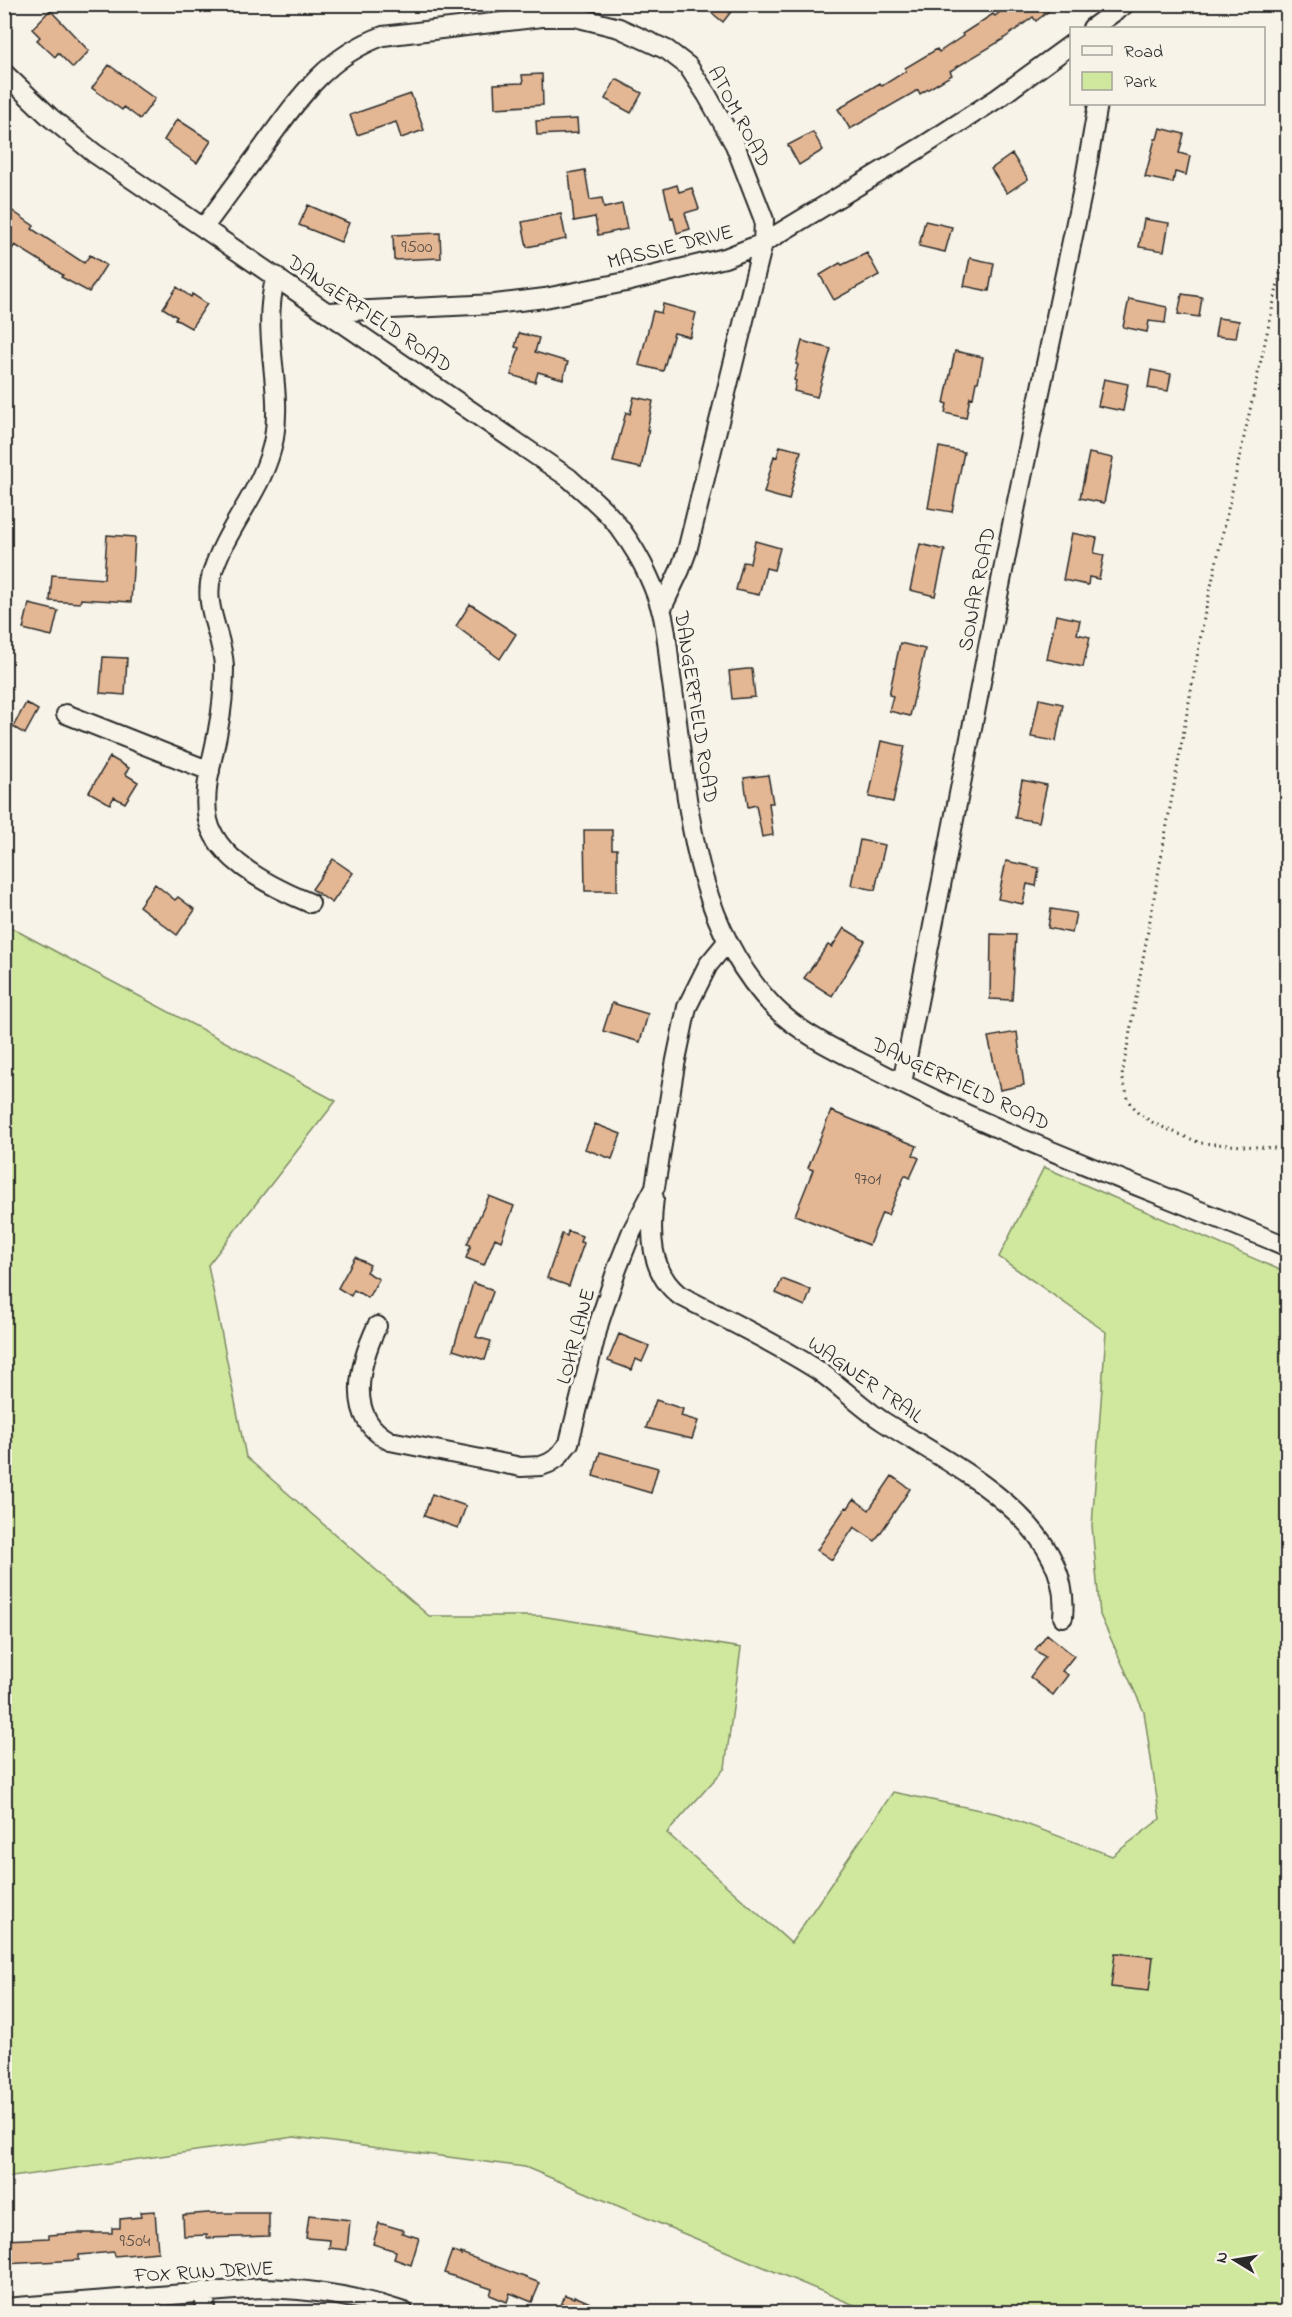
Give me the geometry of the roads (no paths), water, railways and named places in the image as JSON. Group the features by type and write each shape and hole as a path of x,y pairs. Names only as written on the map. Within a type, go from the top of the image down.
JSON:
{"street":[{"path":"1093,27 1125,4"},
{"name":"ATOM ROAD","path":"204,227 300,95 342,57 363,44 383,36 542,17 575,17 619,28 667,50 688,66 735,145 764,220 763,243 687,551 661,610"},
{"name":"MASSIE DRIVE","path":"329,312 495,304 545,298 725,258 763,243 920,148 998,98 1070,45"},
{"name":"DANGERFIELD ROAD","path":"4,74 51,118 94,153 569,478 614,521 635,550 661,610 692,825 705,885 727,942 754,984 776,1009 793,1023 834,1048 961,1112 1287,1247"},
{"name":"SONAR ROAD","path":"902,1083 1098,105"},
{"path":"276,276 269,308 276,414 274,438 268,464 218,558 209,587 209,601 224,667 219,726 207,789 207,818 217,840 246,869 274,886 310,903"},
{"path":"66,714 210,771"},
{"name":"LOHR LANE","path":"377,1326 362,1364 360,1397 370,1427 377,1435 390,1441 508,1465 541,1466 557,1458 569,1443 599,1323 617,1269 632,1231 655,1187 687,1007 698,982 727,942"},
{"name":"WAGNER TRAIL","path":"655,1187 651,1225 653,1247 657,1265 671,1288 679,1295 817,1370 882,1421 964,1471 993,1493 1020,1518 1049,1553 1058,1569 1063,1587 1063,1617"},
{"name":"FOX RUN DRIVE","path":"4,2307 204,2291 297,2288 327,2292 404,2313"},
{"path":"204,2291 206,2313"}]}
